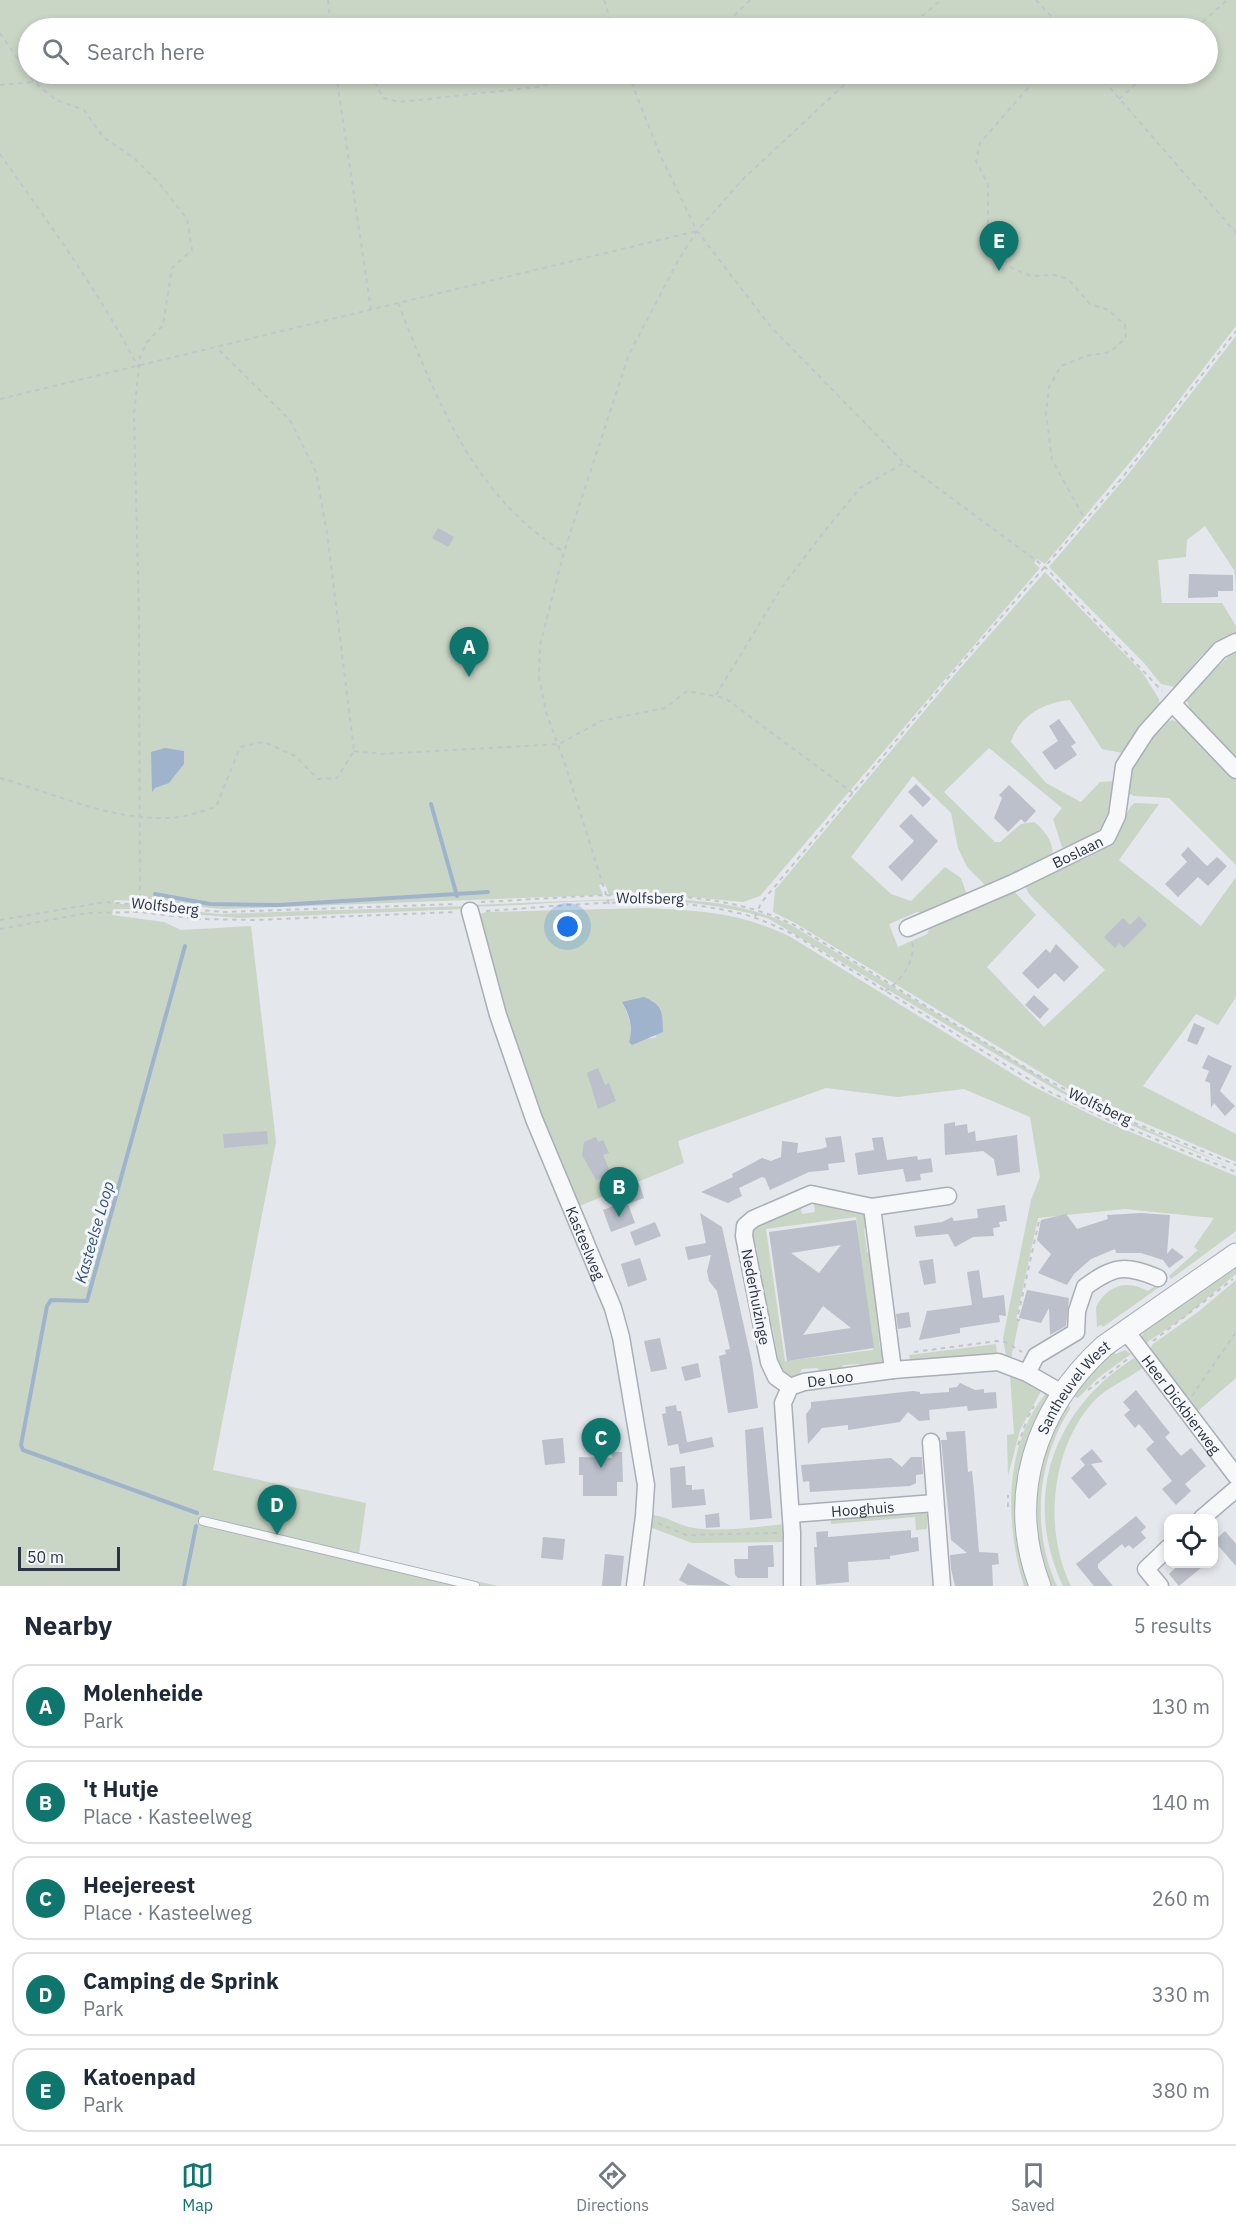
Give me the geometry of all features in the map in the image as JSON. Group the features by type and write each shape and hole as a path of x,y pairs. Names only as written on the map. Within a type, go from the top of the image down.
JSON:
{"street":[{"name":"Boslaan","path":"908,928 1013,883 1107,837 1117,816 1124,766 1146,732 1220,650 1236,642"},
{"path":"1173,704 1236,770"},
{"name":"Kasteelweg","path":"469,906 498,1015 534,1119 613,1308 621,1336 645,1485 644,1516 635,1586"},
{"name":"Nederhuizinge","path":"790,1387 776,1377 769,1362 744,1236 745,1226 753,1219 811,1194 872,1207 948,1196"},
{"path":"872,1207 893,1370"},
{"name":"Santheuvel West","path":"1040,1586 1026,1535 1027,1492 1032,1460 1041,1430 1062,1393 1086,1362 1236,1254"},
{"path":"1027,1373 1036,1356 1076,1332 1077,1311 1084,1287 1112,1270 1125,1268 1158,1278"},
{"name":"Heer Dickbierweg","path":"1126,1331 1233,1468"},
{"name":"De Loo","path":"792,1586 792,1533 783,1403 790,1387 804,1382 893,1370 998,1362 1027,1373 1062,1393"},
{"path":"931,1442 942,1586"},
{"path":"1208,1514 1236,1489"},
{"name":"Hooghuis","path":"791,1514 935,1503"},
{"path":"1160,1586 1146,1569 1164,1552"}],"lane":[{"path":"203,1521 475,1586"}],"path":[{"path":"328,0 330,18"},
{"path":"604,0 610,18"},
{"path":"731,18 750,0"},
{"path":"920,18 941,0"},
{"path":"1036,0 1053,18"},
{"path":"1207,18 1227,0"},
{"path":"0,33 18,59"},
{"path":"0,85 18,83"},
{"path":"36,84 56,100 84,110 103,137 134,158 159,183 187,219 192,250 172,268 163,325 147,342 138,367 134,414 139,618 140,912"},
{"path":"337,84 371,310"},
{"path":"376,84 383,98 399,102 552,84"},
{"path":"632,84 661,157 697,231 771,327 904,464 1045,567 1149,674 1173,704"},
{"path":"609,904 559,744 546,712 539,677 540,645 564,552 629,354 679,259 697,231 743,179 845,84"},
{"path":"1031,84 980,143 976,161 988,184 988,227 994,250 1012,268 1031,276 1054,275 1068,279 1090,304 1108,310 1125,325 1126,338 1110,352 1086,356 1061,366 1049,387 1046,413 1052,460 1086,521"},
{"path":"1106,84 1236,233"},
{"path":"1119,99 1136,84"},
{"path":"0,154 81,270 115,323 138,367"},
{"path":"0,399 697,231"},
{"path":"398,303 434,392 471,462 518,519 564,552"},
{"path":"755,918 758,909 949,676 1086,521 1236,331"},
{"path":"0,778 93,808 138,818 181,817 216,807 240,747 264,742 295,756 318,779 337,778 354,751 327,533 316,472 290,420 217,348"},
{"path":"715,696 782,587 823,533 860,488 904,464"},
{"path":"354,751 383,754 559,744 601,721 665,708 687,692 725,698 853,793"},
{"name":"Wolfsberg","path":"0,929 87,913 140,912 198,919 255,920 606,897 669,897 722,901 758,909 798,927 1034,1073 1077,1096 1236,1165"},
{"name":"Wolfsberg","path":"0,920 105,902 224,912 609,904 693,906 755,918 793,934 1048,1091 1111,1121 1236,1172"},
{"path":"885,991 895,986 914,948 908,928"},
{"path":"1020,1320 1017,1320 1039,1221"},
{"name":"Santheuvel West","path":"1086,1393 1236,1277"},
{"path":"1184,1408 1236,1332"},
{"path":"644,1516 686,1535 792,1533"}],"green space":[{"path":"0,0 1236,0 1236,326 1146,443 1045,564 1037,559 1034,563 1040,568 760,896 743,902 668,895 609,895 605,884 599,885 603,895 224,909 143,902 143,895 137,895 137,901 115,900 114,903 219,914 466,906 465,909 239,918 130,909 113,909 112,915 164,922 181,930 251,926 276,1142 213,1470 366,1503 359,1554 498,1586 0,1586"},
{"path":"1236,336 1236,584 1234,570 1205,526 1187,540 1186,557 1158,560 1162,603 1222,603 1236,626 1236,636 1202,655 1175,687 1161,684 1144,663 1049,567 1126,477"},
{"path":"1045,572 1142,672 1159,699 1160,704 1122,753 1102,749 1070,700 1060,701 1033,712 1014,733 1011,742 1046,783 1081,802 1100,782 1115,781 1112,808 1104,825 1080,843 1067,849 1062,847 1053,819 1062,808 989,748 944,792 995,842 1000,842 1021,824 1034,822 1048,837 1052,847 1052,856 986,886 967,867 958,848 951,813 913,776 851,857 891,894 911,901 945,867 961,878 967,895 926,913 917,912 889,924 898,947 927,934 931,926 1013,890 1036,915 987,967 1044,1027 1105,970 1029,894 1026,888 1029,882 1088,857 1109,844 1120,832 1128,810 1134,803 1159,804 1119,860 1201,926 1236,877 1236,997 1218,1025 1196,1014 1143,1086 1236,1134 1236,1162 1076,1094 795,923 773,912 775,890 957,672"},
{"path":"1236,649 1236,760 1191,713 1186,698"},
{"path":"1172,720 1181,723 1236,779 1236,865 1169,798 1134,796 1128,793 1133,761 1163,724"},
{"path":"619,899 687,900 729,905 793,926 1072,1096 1236,1169 1102,1113 1058,1091 769,919 733,909 659,901 584,901 472,907 471,905"},
{"path":"647,908 686,910 736,917 789,936 1032,1086 1104,1121 1236,1176 1236,1231 1171,1279 1169,1276 1198,1250 1194,1247 1214,1218 1125,1209 1038,1218 1016,1320 1019,1321 1011,1358 1006,1356 1003,1338 1031,1200 1040,1177 1030,1117 964,1089 898,1097 826,1088 678,1141 684,1163 577,1207 525,1075 476,915 487,912","holes":["622,1002 657,1037 629,1042 630,1021"]},
{"path":"813,1201 818,1201 819,1205 845,1211 852,1207 865,1213 868,1225 864,1229 867,1252 873,1257 880,1306 876,1312 880,1348 885,1352 885,1361 882,1365 864,1368 859,1364 844,1365 839,1370 820,1371 817,1368 802,1369 799,1375 790,1376 782,1372 775,1363 778,1358 772,1326 766,1322 758,1285 762,1282 756,1246 749,1242 749,1231 776,1215 780,1217 797,1210 800,1204 802,1214 815,1212","holes":["856,1217 873,1350 785,1361 766,1229"]},
{"path":"1236,1263 1236,1274 1186,1316 1146,1343 1142,1336 1145,1328"},
{"path":"1165,1279 1168,1281 1103,1327 1101,1325 1097,1327 1096,1307 1112,1289 1118,1286 1133,1285 1148,1291"},
{"path":"1236,1280 1236,1378 1198,1411 1191,1402 1186,1402 1150,1349 1153,1344 1198,1312"},
{"path":"996,1344 997,1356 911,1364 909,1355"},
{"path":"1113,1350 1116,1354 1125,1350 1131,1354 1098,1378 1078,1398 1069,1395"},
{"path":"1134,1358 1143,1368 1110,1388 1093,1402 1079,1421 1060,1466 1056,1491 1057,1540 1062,1564 1071,1586 1063,1586 1051,1553 1045,1520 1046,1488 1053,1458 1065,1429 1083,1403 1106,1379"},
{"path":"1010,1375 1041,1391 1020,1430 1008,1476 1007,1435 1014,1434"},
{"path":"1047,1392 1048,1403 1034,1434 1034,1586 1024,1586 1013,1537 1011,1512 1015,1460 1022,1436"},
{"path":"1069,1403 1070,1409 1050,1451 1041,1496 1043,1542 1057,1586 1048,1586 1035,1542 1039,1458"},
{"path":"923,1511 929,1516 927,1517 927,1529 916,1530 915,1517 831,1524 831,1516"},
{"path":"648,1515 660,1516 688,1527 705,1529 739,1529 784,1524 785,1542 692,1543 647,1526"}],"water":[{"path":"165,748 184,751 184,764 169,783 155,788 152,792 151,752"},
{"path":"644,997 655,1003 661,1010 663,1032 632,1045 629,1042 630,1022 622,1002"}],"building":[{"path":"438,528 454,537 448,547 432,538"},
{"path":"1189,574 1233,575 1233,591 1218,591 1218,597 1188,598"},
{"path":"1059,719 1076,743 1071,746 1077,755 1055,770 1042,752 1058,741 1049,726"},
{"path":"916,784 931,799 923,807 908,792"},
{"path":"1009,785 1036,811 1025,823 1021,819 1008,832 994,818 1002,798 999,795"},
{"path":"911,814 938,841 902,881 888,867 914,841 899,826"},
{"path":"1188,847 1207,866 1217,857 1227,866 1208,886 1198,877 1178,897 1165,884 1187,862 1181,855"},
{"path":"1139,916 1147,925 1124,948 1119,943 1115,948 1104,937 1123,918 1130,925"},
{"path":"1056,944 1079,967 1064,982 1055,973 1038,989 1022,973 1046,949 1050,953"},
{"path":"1034,995 1049,1009 1040,1019 1025,1005"},
{"path":"1194,1023 1205,1028 1197,1045 1187,1041"},
{"path":"1208,1055 1232,1066 1220,1091 1235,1106 1225,1116 1214,1103 1211,1108 1210,1083 1205,1081 1209,1071 1202,1068"},
{"path":"598,1068 605,1085 609,1083 616,1101 598,1109 587,1073"},
{"path":"955,1122 955,1126 967,1124 968,1133 975,1131 976,1141 1017,1135 1020,1172 997,1176 994,1159 983,1151 945,1155 944,1124"},
{"path":"267,1131 268,1144 224,1148 223,1134"},
{"path":"841,1136 845,1162 828,1164 829,1170 809,1172 770,1190 765,1178 762,1177 739,1188 742,1196 728,1203 701,1192 733,1177 732,1174 762,1158 771,1161 781,1157 782,1141 798,1143 797,1153 827,1147 825,1138"},
{"path":"596,1137 598,1142 603,1140 609,1153 603,1155 611,1173 596,1180 582,1155 584,1142"},
{"path":"883,1137 887,1160 917,1156 918,1160 931,1158 933,1172 920,1174 921,1180 906,1182 903,1169 858,1175 855,1153 874,1150 872,1138"},
{"path":"625,1172 631,1186 639,1183 644,1198 628,1204 635,1223 611,1232 603,1210 623,1202 612,1177"},
{"path":"1005,1205 1007,1221 999,1222 1000,1227 993,1228 994,1236 973,1237 955,1247 948,1234 916,1237 914,1226 942,1222 952,1217 954,1221 978,1218 977,1209"},
{"path":"700,1213 722,1227 752,1363 758,1408 728,1413 719,1356 726,1354 725,1350 730,1349 717,1291 709,1281 707,1271 711,1255 688,1260 685,1247 706,1243"},
{"path":"1141,1213 1170,1215 1167,1254 1172,1248 1184,1257 1169,1268 1163,1260 1141,1253 1116,1253 1115,1249 1091,1259 1074,1274 1067,1285 1038,1273 1051,1254 1037,1240 1041,1220 1066,1214 1077,1229 1108,1219 1107,1215"},
{"path":"856,1220 874,1348 787,1361 769,1232","holes":["841,1245 819,1273 791,1253","823,1306 851,1328 803,1335"]},
{"path":"655,1222 661,1236 635,1246 630,1232"},
{"path":"640,1258 647,1280 628,1287 621,1264"},
{"path":"933,1259 936,1283 924,1285 919,1261"},
{"path":"979,1270 983,1298 1004,1295 1006,1316 999,1315 1000,1322 960,1328 960,1333 919,1340 927,1311 972,1305 967,1272"},
{"path":"1027,1290 1069,1298 1066,1326 1050,1335 1049,1308 1041,1323 1019,1318"},
{"path":"909,1312 911,1327 898,1329 896,1314"},
{"path":"660,1338 667,1369 651,1372 644,1341"},
{"path":"698,1363 701,1377 685,1381 681,1367"},
{"path":"960,1383 975,1390 984,1389 984,1393 996,1392 997,1408 968,1411 967,1406 929,1410 930,1420 919,1421 908,1412 900,1422 848,1430 848,1425 822,1428 808,1444 806,1414 811,1408 811,1402 913,1391 920,1392 920,1394 949,1392 949,1388 957,1387"},
{"path":"1136,1390 1170,1433 1165,1437 1181,1456 1191,1448 1206,1466 1185,1484 1191,1491 1176,1505 1162,1489 1172,1481 1146,1449 1154,1442 1139,1424 1135,1428 1124,1415 1130,1410 1123,1402"},
{"path":"676,1405 677,1411 681,1411 687,1442 668,1446 662,1414 666,1413 665,1407"},
{"path":"763,1427 772,1518 750,1520 745,1430"},
{"path":"965,1431 968,1472 972,1471 979,1552 998,1553 999,1564 992,1565 993,1586 955,1586 951,1569 950,1555 967,1553 951,1540 941,1440 947,1440 946,1432"},
{"path":"712,1437 714,1447 680,1454 678,1444"},
{"path":"563,1438 565,1463 545,1465 542,1440"},
{"path":"1092,1449 1103,1462 1091,1464 1107,1484 1089,1499 1071,1478 1085,1465 1080,1459"},
{"path":"612,1452 622,1452 623,1482 617,1482 617,1496 583,1496 583,1475 579,1475 579,1457 612,1458"},
{"path":"911,1457 922,1457 923,1474 916,1475 916,1483 910,1486 810,1492 809,1481 803,1482 801,1465 891,1458 902,1467"},
{"path":"685,1466 686,1485 692,1485 692,1490 704,1489 706,1505 672,1508 670,1468"},
{"path":"719,1513 720,1527 706,1528 705,1515"},
{"path":"1136,1516 1146,1527 1141,1532 1146,1538 1133,1549 1129,1545 1125,1548 1122,1544 1098,1564 1098,1568 1113,1586 1094,1586 1076,1564"},
{"path":"911,1530 911,1538 918,1537 919,1551 890,1556 890,1559 848,1562 849,1582 816,1585 814,1547 817,1547 816,1532 828,1531 828,1537"},
{"path":"1225,1531 1236,1544 1236,1566 1218,1546 1218,1537"},
{"path":"543,1537 565,1539 563,1560 541,1558"},
{"path":"773,1545 774,1567 768,1567 768,1578 738,1578 735,1575 734,1559 748,1559 748,1546"},
{"path":"605,1554 624,1556 621,1586 602,1586"},
{"path":"688,1563 731,1586 688,1585 679,1580"},
{"path":"1176,1568 1201,1568 1179,1586 1169,1574"}],"waterway":[{"path":"431,804 457,896"},
{"path":"155,894 210,904 279,905 488,892"},
{"name":"Kasteelse Loop","path":"185,946 87,1301 51,1300 47,1306 21,1445 23,1450 197,1513"},
{"name":"Kasteelse Loop","path":"184,1586 196,1526"}],"place":[{"name":"Katoenpad","path":"999,271"},
{"name":"Molenheide","path":"469,677"},
{"name":"'t Hutje","path":"619,1217"},
{"name":"Heejereest","path":"601,1468"},
{"name":"Camping de Sprink","path":"277,1535"}]}
